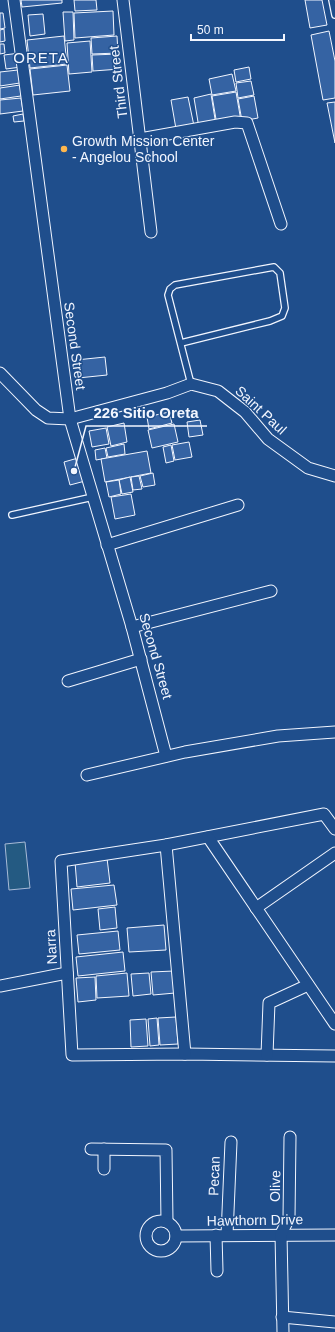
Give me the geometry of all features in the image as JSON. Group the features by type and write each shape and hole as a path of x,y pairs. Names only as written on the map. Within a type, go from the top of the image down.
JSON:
{"street":[{"name":"Second Street","path":"14,0 70,419 132,627 166,756"},
{"name":"Third Street","path":"123,0 151,232"},
{"path":"140,139 235,122 247,123 281,224"},
{"path":"0,373 36,410 48,418 70,419 167,393 192,384"},
{"name":"Saint Paul","path":"192,384 218,391 245,412 268,439 308,468 335,476"},
{"path":"107,545 238,505"},
{"path":"132,627 271,591"},
{"path":"68,681 141,659"},
{"path":"87,775 166,756 278,736 335,732"},
{"name":"Narra","path":"335,829 324,814 166,845 61,861 72,1055 185,1054 335,1056"},
{"path":"208,837 335,1024"},
{"path":"166,845 185,1054"},
{"path":"256,908 335,853"},
{"path":"0,986 67,973"},
{"path":"268,1055 269,1003 308,985"},
{"name":"Olive","path":"281,1234 289,1218 290,1137"},
{"name":"Pecan","path":"217,1271 231,1142"},
{"path":"91,1149 166,1150 167,1222"},
{"path":"104,1149 104,1170"},
{"path":"161,1221 167,1222 172,1225 176,1236 172,1246 167,1250 161,1250 151,1246 147,1236 151,1225 161,1221"},
{"path":"281,1234 282,1332"},
{"name":"Hawthorn Drive","path":"176,1236 281,1234 335,1235"},
{"path":"282,1317 335,1322"}],"lane":[{"path":"332,0 335,15"},
{"path":"181,343 270,321 282,316 285,308 278,268 274,267 175,285 170,289 168,294 181,343 192,384"},
{"path":"12,515 93,498"}],"shaded area":[{"path":"25,842 30,888 9,890 5,844"}],"building":[{"path":"21,0 62,0 62,3 22,7"},
{"path":"74,0 96,0 97,10 75,11"},
{"path":"305,0 322,0 327,25 310,28"},
{"path":"113,11 114,35 75,38 74,13"},
{"path":"63,12 73,12 74,40 65,41"},
{"path":"0,13 3,13 5,28 0,29"},
{"path":"43,14 45,34 30,36 28,15"},
{"path":"4,29 5,41 0,42 0,30"},
{"path":"329,31 335,61 335,98 323,100 311,35"},
{"path":"64,36 67,64 30,68 27,40"},
{"path":"117,36 118,53 92,54 91,38"},
{"path":"90,41 92,72 69,74 67,43"},
{"path":"0,44 4,44 5,53 0,54"},
{"path":"20,53 21,67 6,69 4,55"},
{"path":"119,54 120,69 93,71 92,55"},
{"path":"67,65 70,91 33,95 30,69"},
{"path":"249,67 251,79 236,82 234,70"},
{"path":"18,70 20,83 0,86 0,72"},
{"path":"232,74 236,91 212,95 209,79"},
{"path":"251,81 254,95 238,98 236,83"},
{"path":"20,85 21,96 0,99 0,88"},
{"path":"236,92 241,121 217,125 212,96"},
{"path":"211,94 216,125 199,128 194,98"},
{"path":"254,96 258,118 242,121 238,99"},
{"path":"188,97 194,126 176,129 171,100"},
{"path":"21,98 23,111 0,114 0,100"},
{"path":"335,102 335,143 327,103"},
{"path":"23,114 24,121 14,122 13,116"},
{"path":"105,357 107,375 78,378 76,360"},
{"path":"169,412 172,423 149,429 147,417"},
{"path":"200,420 203,435 189,437 187,422"},
{"path":"124,423 127,442 111,446 107,427"},
{"path":"174,424 178,442 152,448 148,430"},
{"path":"106,428 109,444 92,447 89,431"},
{"path":"189,442 192,457 175,460 172,445"},
{"path":"124,444 125,454 108,457 106,448"},
{"path":"171,445 174,461 166,463 163,447"},
{"path":"105,448 107,458 96,460 95,450"},
{"path":"147,451 151,473 105,482 101,459"},
{"path":"78,458 85,481 70,485 64,462"},
{"path":"153,473 155,485 143,487 140,476"},
{"path":"139,476 142,489 133,490 131,477"},
{"path":"130,477 133,492 122,494 119,480"},
{"path":"119,480 121,494 109,497 106,482"},
{"path":"131,494 135,515 115,519 111,497"},
{"path":"107,858 110,883 77,887 75,862"},
{"path":"114,885 117,905 73,910 71,889"},
{"path":"115,907 117,928 100,930 98,909"},
{"path":"164,925 166,950 129,952 127,928"},
{"path":"118,931 120,950 79,954 77,935"},
{"path":"123,952 125,971 78,976 76,957"},
{"path":"174,971 175,993 153,995 151,972"},
{"path":"127,973 129,996 97,998 96,976"},
{"path":"149,973 151,994 133,996 131,974"},
{"path":"95,977 96,1000 78,1002 76,978"},
{"path":"176,1017 178,1044 160,1045 158,1018"},
{"path":"157,1018 159,1045 150,1046 148,1019"},
{"path":"146,1019 148,1046 131,1047 130,1020"}],"place":[{"name":"Growth Mission Center - Angelou School","path":"64,149"},
{"name":"226 Sitio Oreta","path":"74,471"}],"district":[{"name":"ORETA","path":"41,58"}]}
